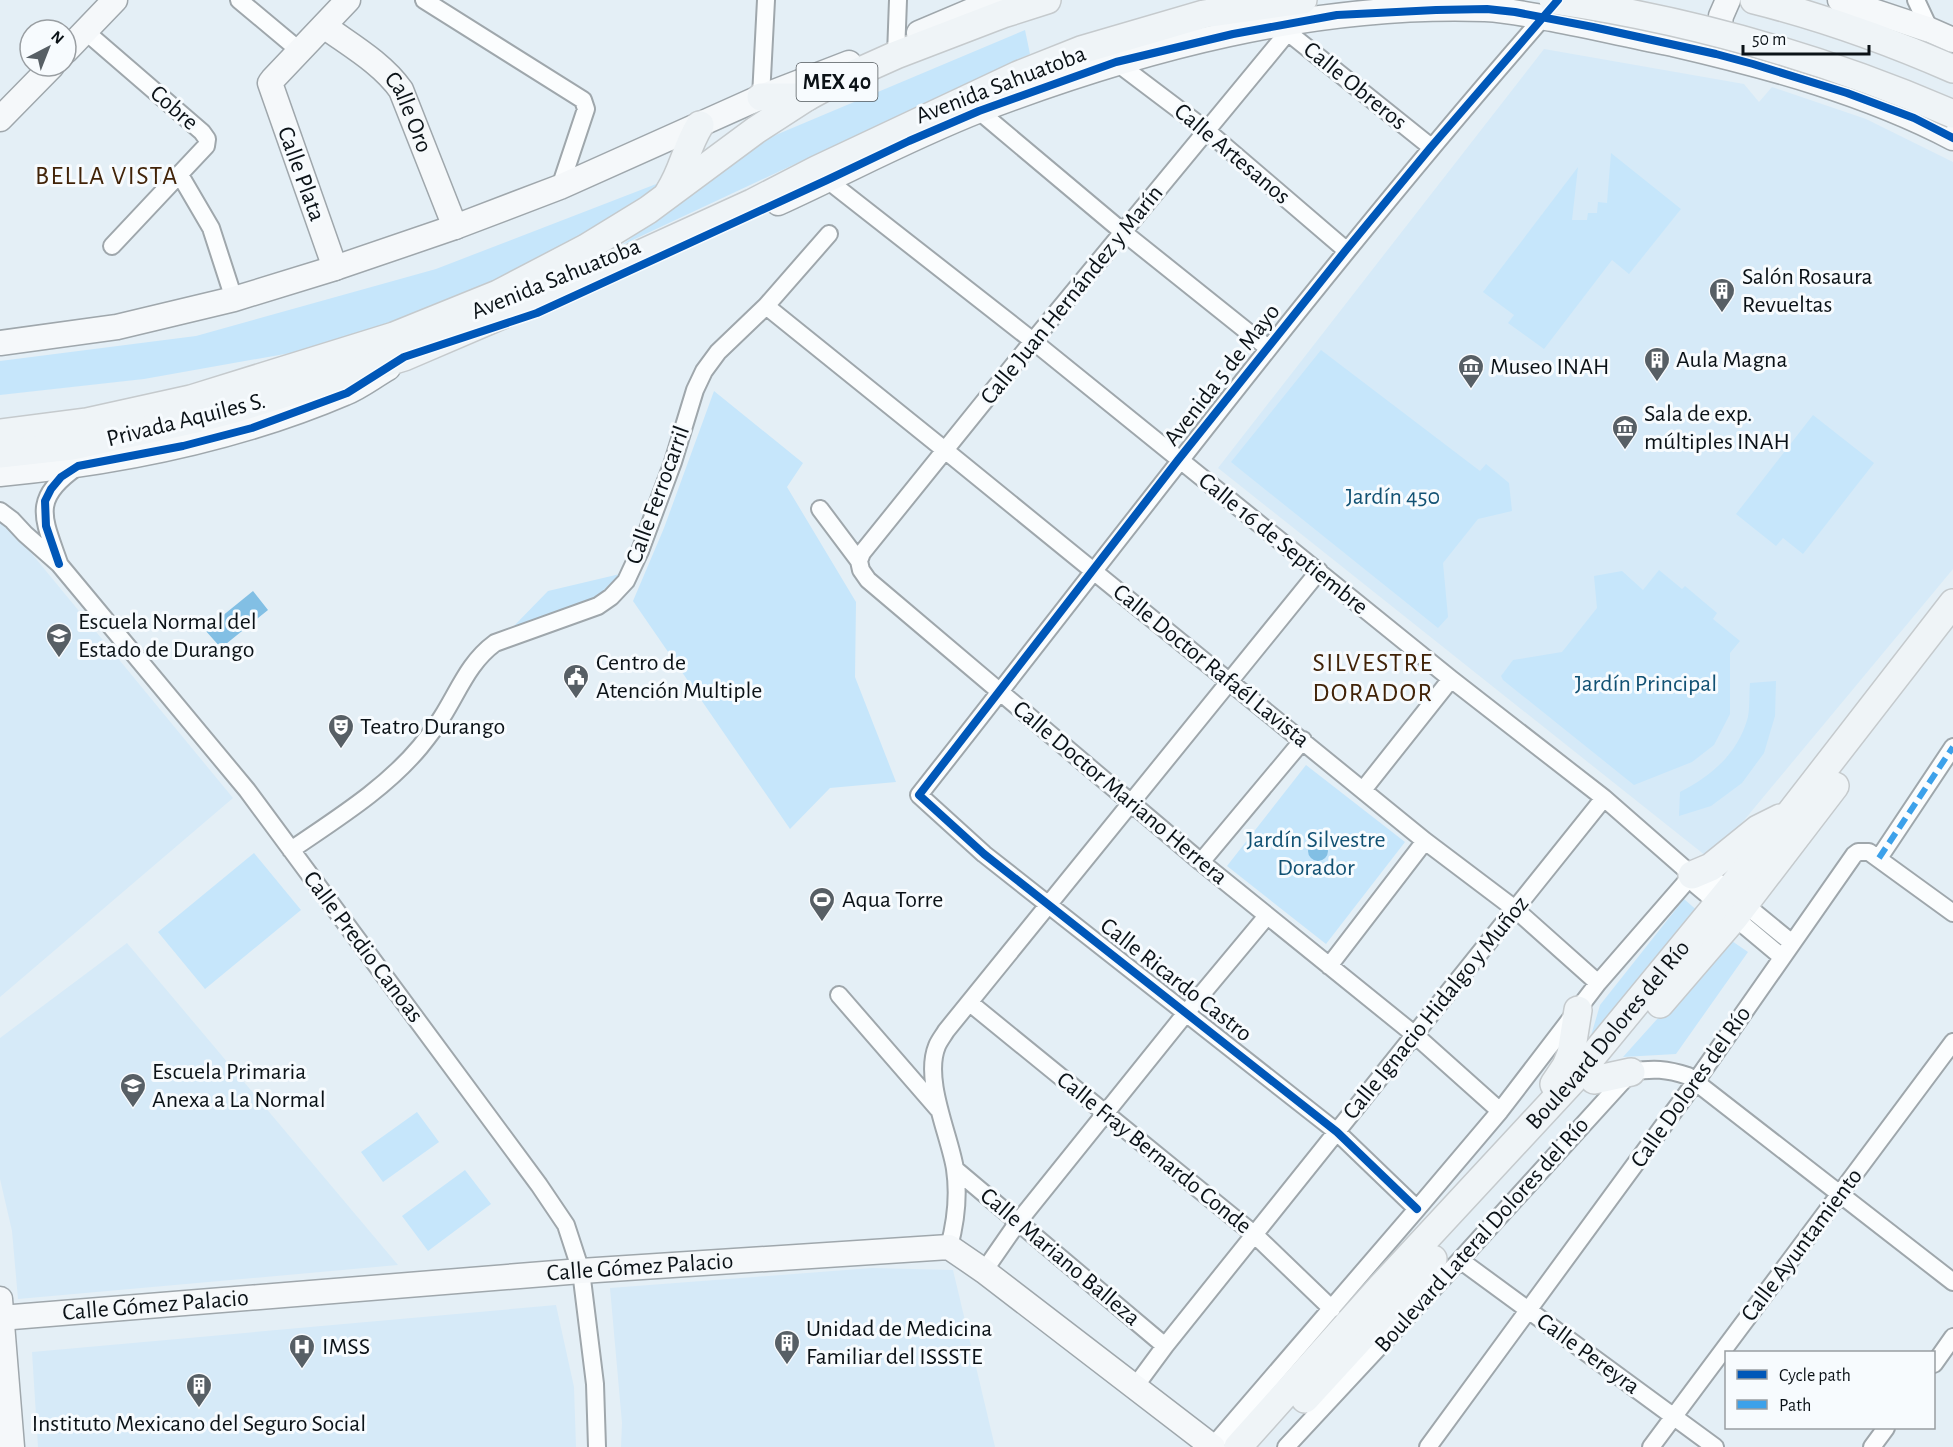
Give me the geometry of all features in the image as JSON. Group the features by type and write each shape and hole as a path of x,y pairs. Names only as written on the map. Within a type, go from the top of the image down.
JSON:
{"main road":[{"name":"Avenida Sahuatoba","path":"896,49 1000,7 1047,0"},
{"name":"Avenida Sahuatoba","path":"405,357 579,282 752,202 822,175 1018,75 1081,50 1204,14 1303,0"},
{"path":"1754,0 1856,31 1953,69"},
{"name":"Avenida Sahuatoba","path":"1551,6 1612,9 1687,25 1845,71 1953,114"},
{"name":"MEX 40","path":"771,105 807,97 896,49"},
{"name":"Avenida Sahuatoba","path":"0,454 72,446 231,410 394,336 498,294 586,248 666,196 771,105"},
{"path":"666,196 677,178 688,145 700,125"},
{"name":"MEX 40","path":"294,380 405,357"},
{"name":"Avenida Sahuatoba","path":"0,433 87,422 191,399 294,380"},
{"name":"Boulevard Dolores del Río","path":"1238,1447 1381,1287 1543,1114 1636,1006 1732,905 1792,812 1953,603"},
{"name":"Boulevard Dolores del Río","path":"1262,1447 1593,1080 1953,630"},
{"path":"1692,875 1711,867 1758,830 1792,812"},
{"path":"1543,1114 1550,1092 1571,1054 1578,1010"},
{"path":"1593,1080 1631,1072"}],"street":[{"path":"78,38 115,0"},
{"path":"239,0 300,51 348,0"},
{"path":"424,0 583,100 586,109 560,187"},
{"path":"765,0 771,105"},
{"path":"896,49 898,0"},
{"path":"1716,54 1721,16 1728,0"},
{"path":"1840,0 1953,40"},
{"path":"1916,0 1930,30"},
{"name":"Avenida Sahuatoba","path":"822,175 979,111 1116,62 1233,34 1284,28 1337,15 1438,5 1486,9 1551,6"},
{"path":"1551,6 1847,93 1914,118 1953,138"},
{"name":"Avenida 5 de Mayo","path":"928,784 1178,460 1346,249 1551,6"},
{"name":"Calle Oro","path":"324,26 383,70 401,90 455,227"},
{"name":"Calle Juan Hernández y Marín","path":"859,561 862,553 1206,130 1284,28"},
{"name":"Calle Obreros","path":"1284,28 1431,147"},
{"name":"Cobre","path":"85,31 202,132 207,139 206,146 180,176 112,246"},
{"name":"Avenida Sahuatoba","path":"0,343 117,327 234,299 335,268 455,227 560,187 700,125 771,105 806,81 896,49"},
{"name":"Calle Plata","path":"300,51 270,83 335,268"},
{"name":"Calle Artesanos","path":"1116,62 1206,130 1346,249"},
{"path":"0,119 39,78"},
{"path":"979,111 1123,232 1268,348"},
{"name":"Calle 16 de Septiembre","path":"822,175 1033,341 1451,679 1604,798 1692,875 1709,875 1732,905 1782,957"},
{"path":"180,176 211,228 234,299"},
{"name":"Calle Ferrocarril","path":"291,850 400,771 441,719 481,653 495,643 598,606 618,591 626,581 640,551 673,462 695,390 704,371 718,352 766,306 829,234"},
{"name":"Calle Doctor Rafaél Lavista","path":"766,306 1425,841 1515,909 1598,982"},
{"name":"Privada Aquiles S.","path":"59,564 46,526 45,501 51,489 62,477 78,466 183,446 252,428 347,393 405,357"},
{"path":"0,474 78,466"},
{"name":"Calle Doctor Mariano Herrera","path":"820,509 859,561 861,570 868,580 1201,862 1415,1035 1500,1110"},
{"name":"Calle Predio Canoas","path":"0,511 59,564 247,790 566,1225 580,1271 595,1384 597,1447"},
{"path":"1319,571 946,1030 936,1047 933,1064 938,1109 955,1168 957,1209 949,1247 984,1271 1213,1447 1500,1110 1598,982 1692,875"},
{"path":"1363,790 1451,679"},
{"path":"1201,862 1303,740"},
{"path":"1953,747 1879,858 1953,912"},
{"name":"Calle Ricardo Castro","path":"928,784 919,795 984,854 1337,1132 1417,1209"},
{"name":"Calle Ignacio Hidalgo y Muñoz","path":"1134,1388 1164,1346 1604,798"},
{"path":"1329,966 1425,841"},
{"name":"Calle Dolores del Río","path":"1428,1447 1696,1081 1854,855 1863,851 1879,858"},
{"name":"Calle 16 de Septiembre","path":"1732,905 1792,943"},
{"path":"984,1271 1018,1222 1267,916"},
{"path":"839,995 938,1109"},
{"name":"Calle Fray Bernardo Conde","path":"970,1003 1255,1235 1332,1309"},
{"name":"Calle Ayuntamiento","path":"1651,1447 1953,1042"},
{"path":"1631,1072 1668,1069 1696,1081 1953,1282"},
{"name":"Boulevard Lateral Dolores del Río","path":"1286,1447 1631,1072"},
{"name":"Calle Mariano Balleza","path":"955,1168 1164,1346"},
{"name":"Calle Gómez Palacio","path":"1,1312 949,1247"},
{"name":"Calle Pereyra","path":"1460,1260 1715,1447"},
{"path":"1,1312 12,1447"},
{"path":"1935,1363 1953,1337"},
{"path":"1872,1447 1885,1429"}],"shaded area":[{"path":"1544,49 1744,84 1759,102 1772,87 1866,119 1953,162 1953,569 1711,860 1218,468"},
{"name":"Escuela Normal del Estado de Durango","path":"0,520 4,520 233,798 0,997"},
{"name":"Escuela Primaria Anexa a La Normal","path":"127,943 398,1265 18,1299 12,1231 0,1179 0,1038"},
{"path":"872,1268 953,1270 995,1447 621,1447 622,1423 610,1288"},
{"name":"IMSS","path":"556,1305 574,1387 576,1447 38,1447 32,1352"}],"green space":[{"path":"1025,30 1030,54 622,245 752,145"},
{"path":"1611,153 1681,209 1629,274 1612,260 1544,349 1508,323 1514,315 1483,292 1578,167 1572,220 1587,220 1588,213 1597,213 1598,202 1607,203"},
{"path":"664,181 576,242 478,291 313,349 144,379 0,395 0,361 196,336 436,269"},
{"name":"Jardín 450","path":"1321,350 1480,471 1486,464 1509,483 1512,511 1478,519 1443,563 1448,617 1438,628 1231,462"},
{"path":"714,391 803,463 787,487 856,602 855,677 896,782 830,788 790,829 633,601 664,528"},
{"path":"1813,415 1874,463 1803,554 1783,538 1776,546 1736,514"},
{"name":"Jardín Principal","path":"1659,570 1682,589 1685,586 1717,613 1713,619 1740,641 1730,653 1730,714 1714,745 1692,762 1634,785 1503,680 1501,676 1513,660 1562,652 1597,608 1594,576 1622,571 1643,590"},
{"path":"620,574 591,603 511,629 548,591"},
{"path":"1776,681 1775,716 1764,753 1742,783 1711,806 1679,816 1680,792 1723,762 1738,742 1748,717 1750,683"},
{"name":"Jardín Silvestre Dorador","path":"1306,765 1405,842 1326,944 1227,866"},
{"path":"254,853 301,910 205,989 158,932"},
{"path":"1684,899 1700,913 1588,1046 1600,1005"},
{"path":"1729,939 1748,952 1676,1054 1623,1057"},
{"path":"417,1112 439,1142 383,1182 361,1152"},
{"path":"465,1170 491,1204 428,1251 402,1216"}],"water":[{"path":"253,591 268,610 221,648 205,630"},
{"path":"1318,841 1325,844 1328,851 1325,858 1318,861 1311,858 1308,851 1311,844"}],"marked path":[{"path":"1879,858 1953,747"}],"cycle path":[{"path":"1417,1209 1337,1132 984,854 919,795 1178,460 1346,250 1558,0"},
{"path":"59,564 46,526 45,501 61,477 78,466 183,446 252,428 347,393 404,357 537,313 909,141 979,111 1116,62 1233,34 1337,15 1487,9 1515,12 1593,27 1753,64 1847,93 1914,118 1953,138"}],"place":[{"name":"Salón Rosaura Revueltas","path":"1722,314"},
{"name":"Aula Magna","path":"1657,383"},
{"name":"Museo INAH","path":"1471,390"},
{"name":"Sala de exp. múltiples INAH","path":"1625,451"},
{"name":"Escuela Normal del Estado de Durango","path":"59,659"},
{"name":"Centro de Atención Multiple","path":"576,700"},
{"name":"Teatro Durango","path":"341,750"},
{"name":"Aqua Torre","path":"822,923"},
{"name":"Escuela Primaria Anexa a La Normal","path":"133,1109"},
{"name":"Unidad de Medicina Familiar del ISSSTE","path":"787,1366"},
{"name":"IMSS","path":"302,1370"},
{"name":"Instituto Mexicano del Seguro Social","path":"199,1409"}],"district":[{"name":"BELLA VISTA","path":"107,176"},
{"name":"SILVESTRE DORADOR","path":"1373,678"}]}
